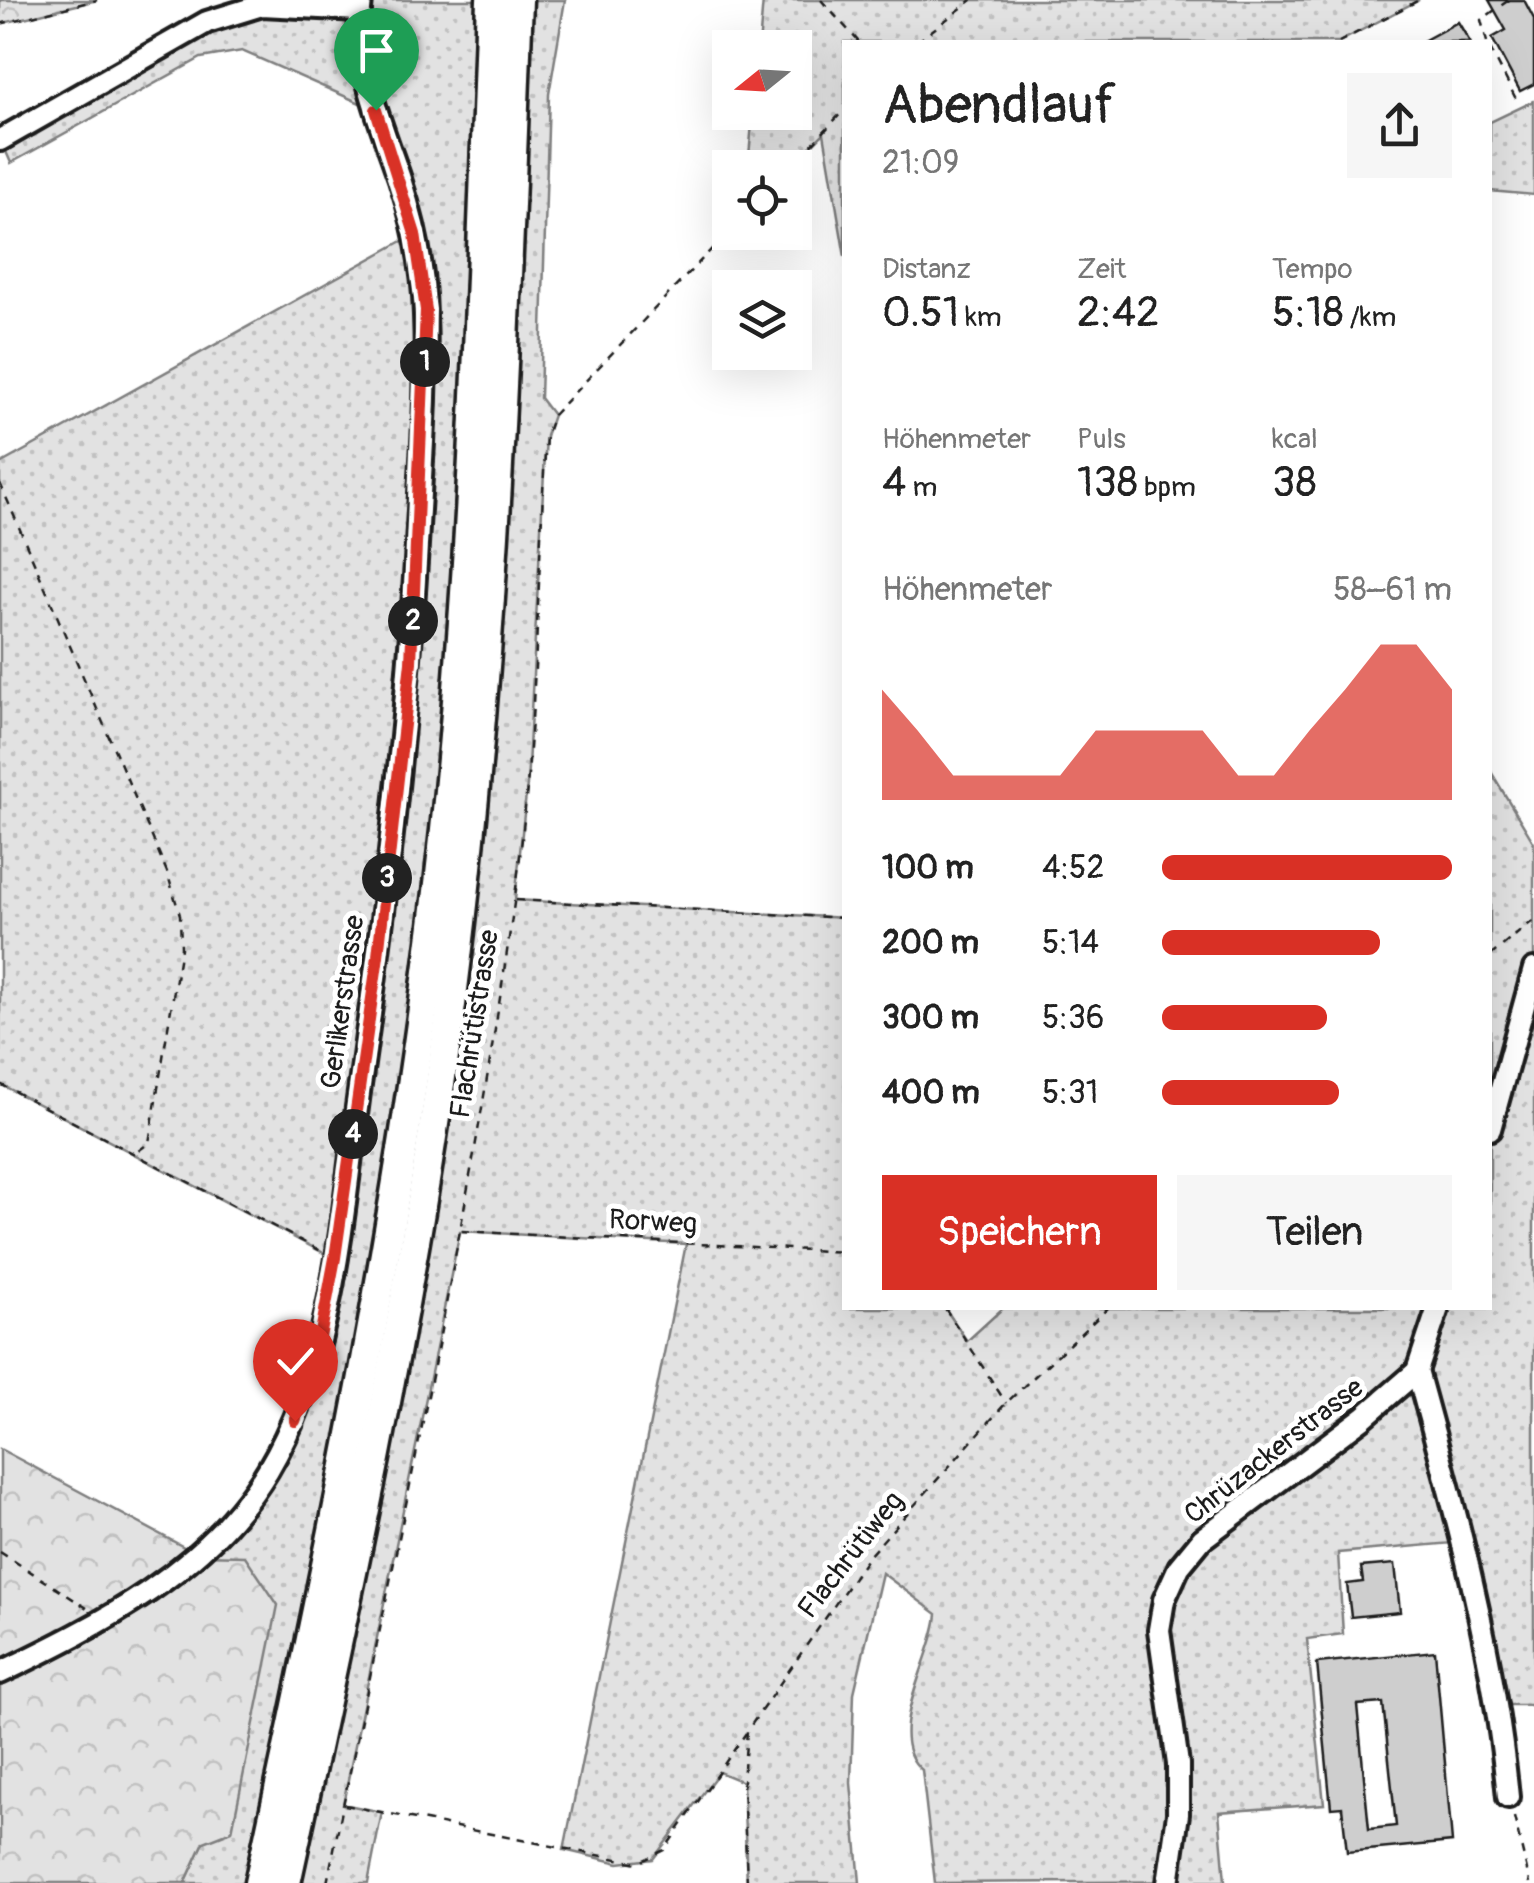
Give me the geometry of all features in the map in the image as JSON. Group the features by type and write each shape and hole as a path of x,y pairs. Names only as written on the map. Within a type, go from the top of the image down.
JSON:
{"highway":[{"path":"259,1883 374,1326 434,928 466,568 491,0"},
{"path":"286,1883 397,1342 458,942 494,551 518,0"}],"street":[{"path":"0,140 207,22 262,5 360,5"},
{"name":"Gerlikerstrasse","path":"0,1672 105,1619 192,1560 234,1518 266,1473 295,1421 315,1364 335,1258 378,956 411,662 425,400 426,310 415,234 372,94 360,5"},
{"path":"1492,1122 1534,969"},
{"path":"1437,1310 1417,1371 1464,1541 1499,1705 1508,1797"},
{"name":"Chrüzackerstrasse","path":"1168,1883 1178,1814 1178,1764 1159,1630 1164,1600 1179,1567 1202,1539 1364,1417 1417,1371"}],"path":[{"path":"0,24 96,0"},
{"path":"821,0 856,40"},
{"path":"920,40 972,0"},
{"path":"1343,40 1419,0"},
{"path":"1486,40 1481,20 1509,0"},
{"path":"1492,52 1516,99"},
{"path":"807,150 842,112"},
{"name":"Flachrütistrasse","path":"327,1883 459,1231 515,900 527,785 546,436 553,415 712,249"},
{"path":"0,482 167,872 180,915 182,948 149,1143 133,1155"},
{"path":"515,900 842,918"},
{"path":"1492,954 1534,920"},
{"path":"0,1084 335,1258"},
{"name":"Rorweg","path":"459,1231 842,1252"},
{"path":"946,1310 1006,1403"},
{"name":"Flachrütiweg","path":"748,1883 742,1781 747,1731 868,1557 1006,1403 1106,1310"},
{"path":"0,1552 105,1619"},
{"path":"343,1804 638,1863 664,1850 747,1731"},
{"path":"1508,1797 1530,1883"}],"green space":[{"path":"0,0 97,0 0,24"},
{"path":"259,0 565,0 549,94 540,398 553,415 546,436 527,785 515,900 842,918 842,1310 946,1310 967,1341 1001,1310 1492,1310 1492,773 1534,843 1534,1705 1499,1705 1464,1542 1338,1553 1343,1634 1307,1639 1324,1804 1219,1812 1225,1881 935,1883 922,1770 911,1756 907,1738 913,1696 937,1614 882,1573 854,1693 851,1783 860,1883 747,1883 743,1782 719,1772 653,1859 619,1863 564,1850 686,1244 460,1231 343,1804 382,1812 368,1883 185,1883 204,1842 199,1555 295,1421 335,1259 0,1084 0,464 415,234 376,110 242,51 201,58 11,163 1,140"},
{"path":"763,0 1419,0 1343,40 842,40 842,239 824,133 807,150 750,150 751,130 812,130 812,30 760,30"},
{"path":"1534,101 1534,195 1492,191 1492,121"},
{"path":"0,1449 199,1555 245,1556 278,1605 232,1831 204,1842 185,1883 0,1883"}],"building":[{"path":"1489,0 1524,0 1534,19 1534,84 1520,91 1492,38 1506,30"},
{"path":"1458,22 1469,40 1425,40"},
{"path":"1395,1564 1400,1612 1351,1617 1347,1584 1363,1582 1361,1567"},
{"path":"1435,1651 1452,1842 1347,1852 1342,1807 1331,1808 1317,1663","holes":["1383,1703 1396,1826 1369,1829 1357,1705"]}],"route":[{"path":"295,1421 315,1364 335,1258 378,956 411,662 426,310 415,234 376,110"}]}
